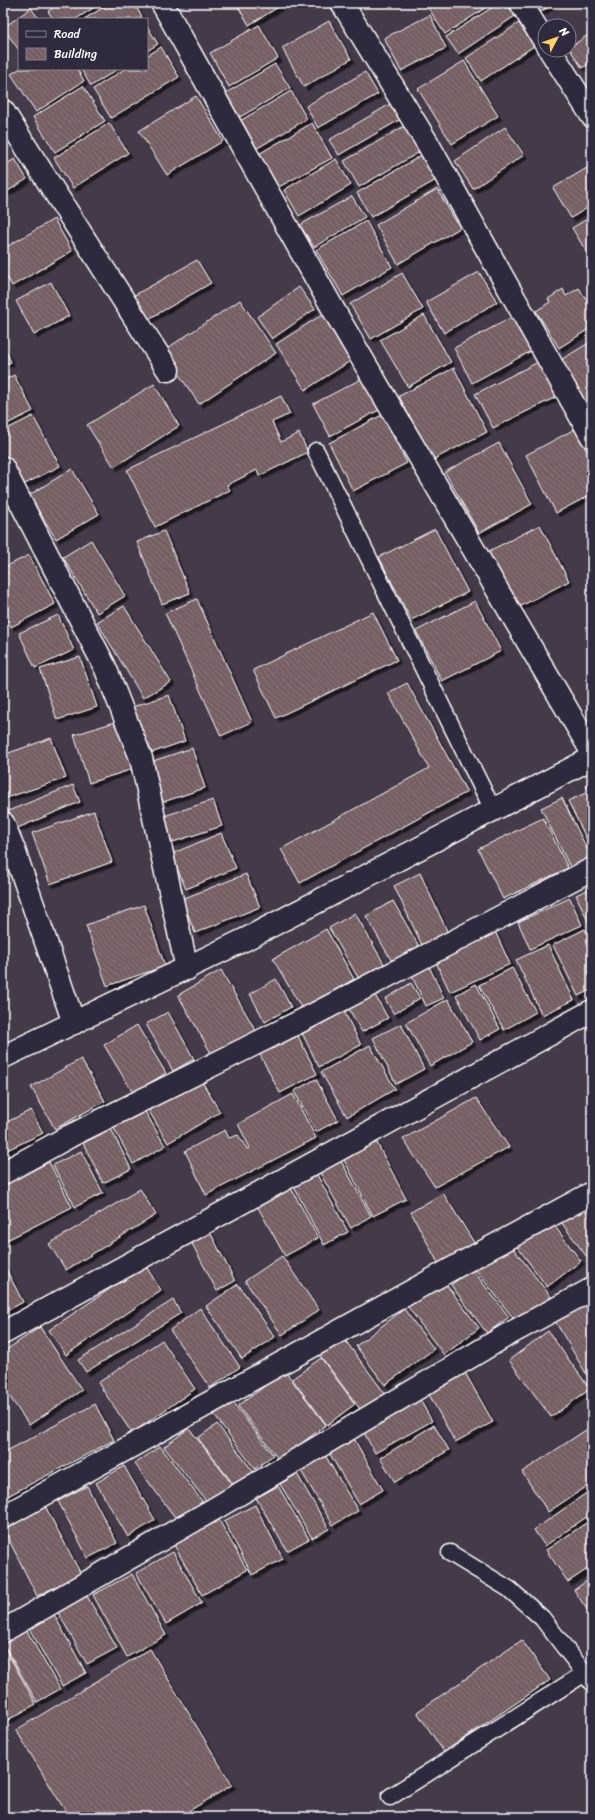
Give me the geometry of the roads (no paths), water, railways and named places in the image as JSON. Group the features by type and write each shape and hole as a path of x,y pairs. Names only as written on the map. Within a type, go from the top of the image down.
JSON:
{"street":[{"path":"162,3 336,314 592,752"},
{"path":"342,3 428,144 592,437"},
{"path":"521,3 537,29"},
{"path":"555,58 592,116"},
{"path":"3,111 168,370"},
{"path":"3,468 105,667 141,758 187,968"},
{"path":"3,1057 246,939 592,758"},
{"path":"3,823 14,850 74,1023"},
{"path":"3,1173 70,1136 321,1011 592,869"},
{"path":"3,1333 592,1011"},
{"path":"3,1517 466,1261 592,1194"},
{"path":"3,1630 214,1509 507,1335 592,1289"}],"lane":[{"path":"316,451 493,810"},
{"path":"390,1797 589,1678 542,1618 509,1589 450,1553"}]}
